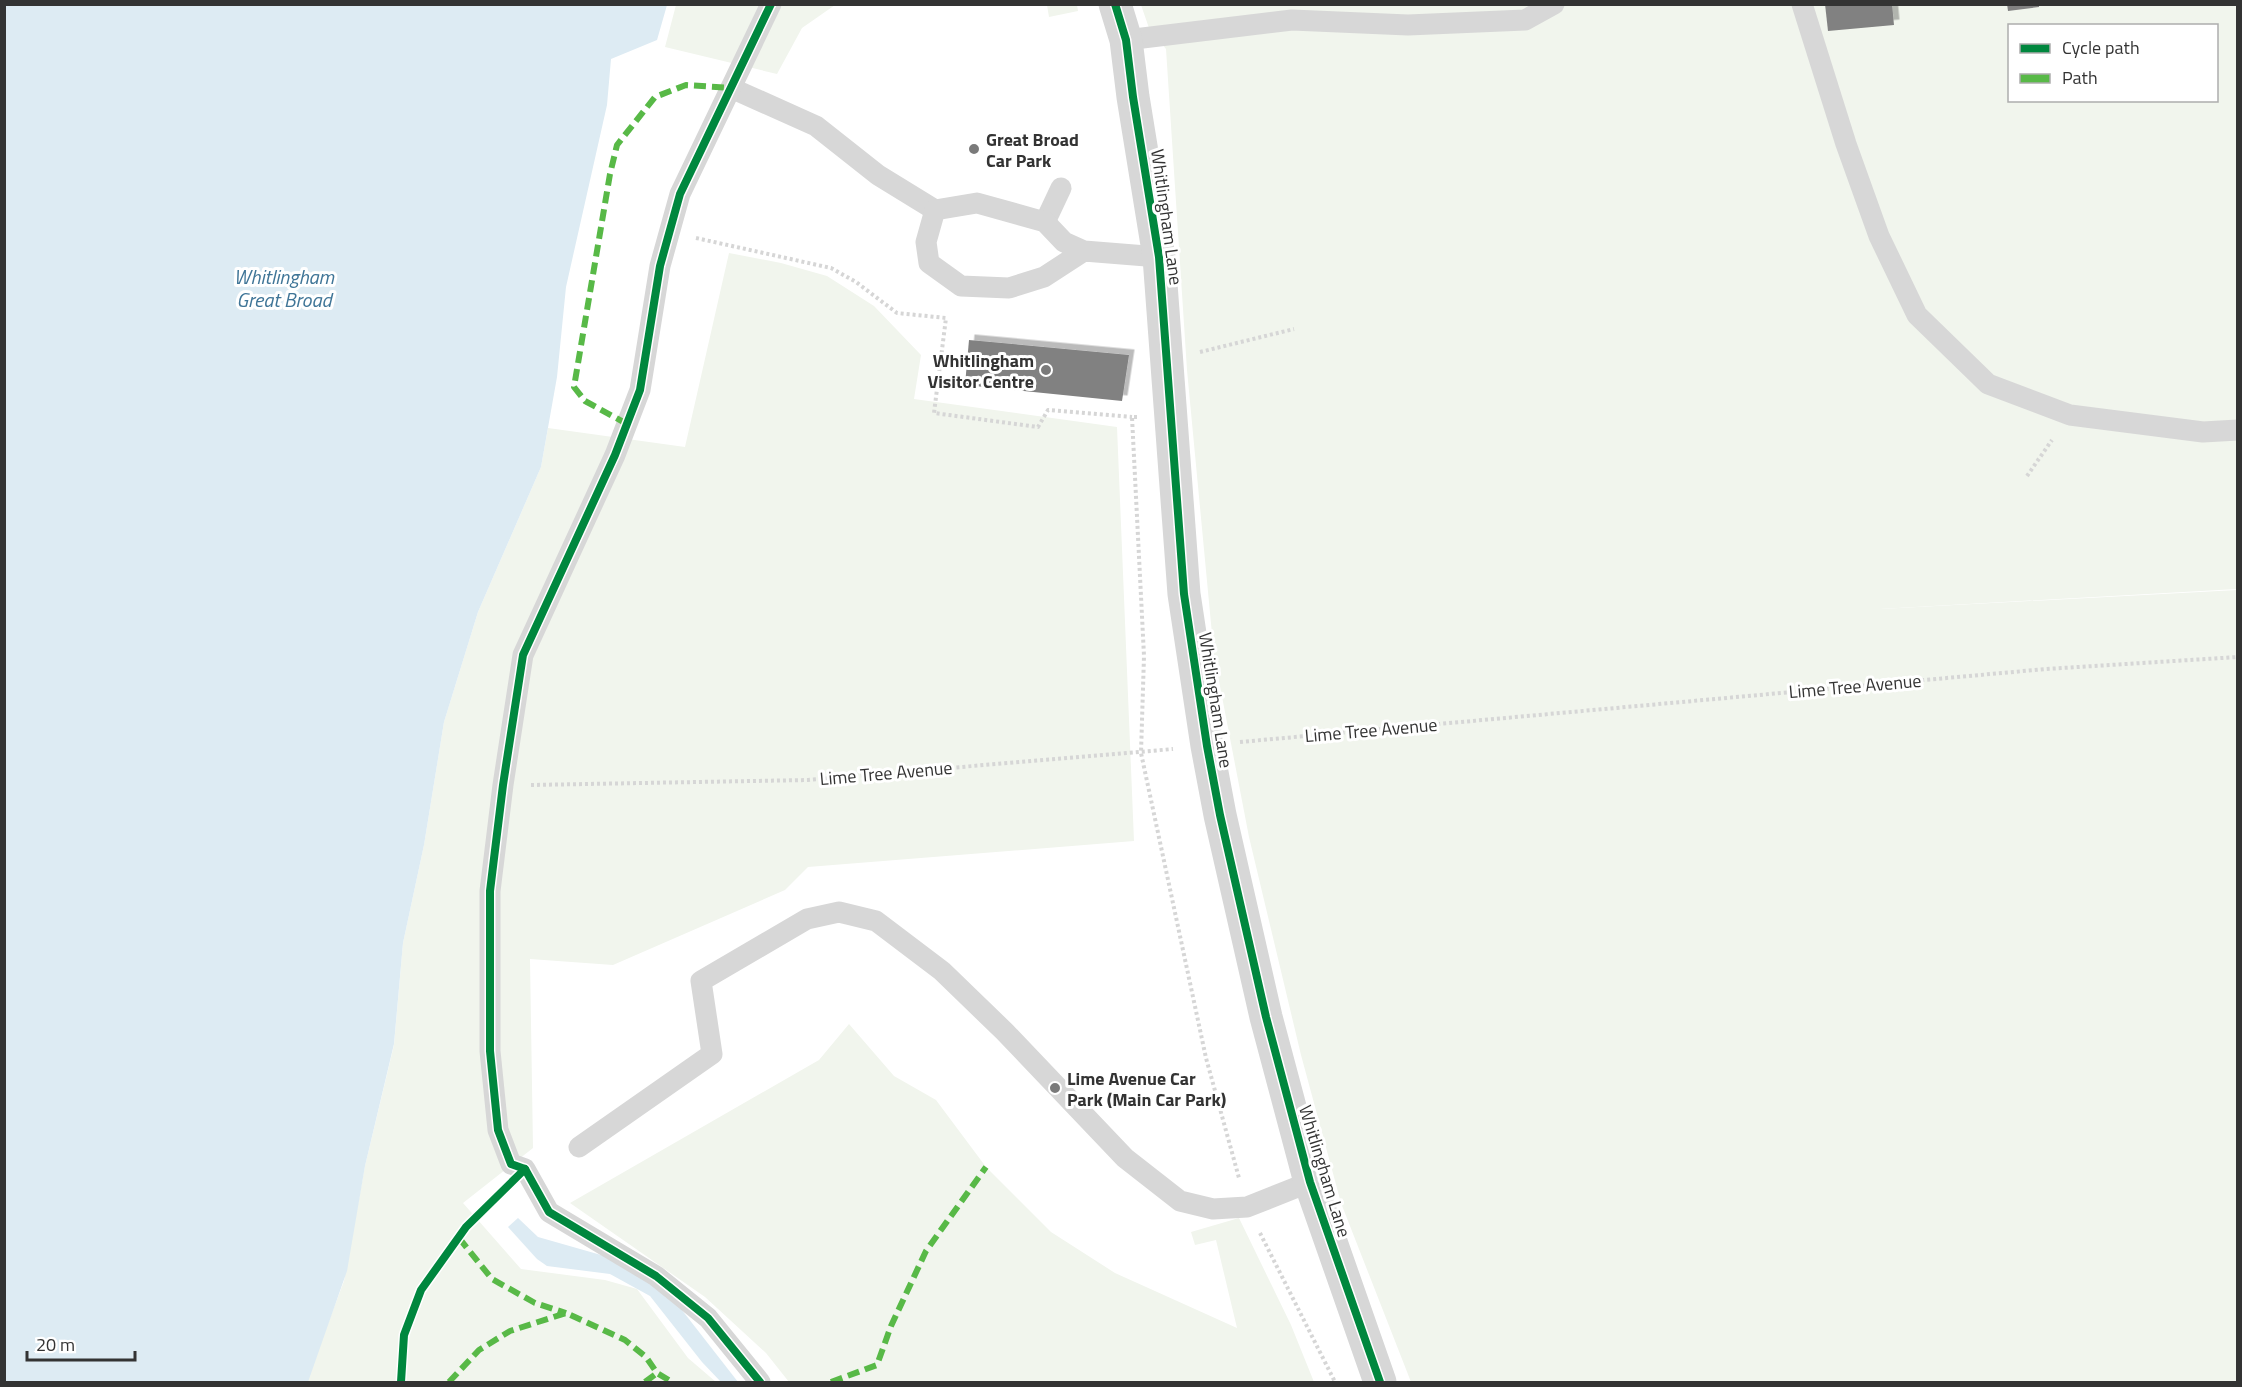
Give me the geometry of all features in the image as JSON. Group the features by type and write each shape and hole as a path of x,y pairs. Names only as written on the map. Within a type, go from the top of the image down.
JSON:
{"street":[{"name":"Whitlingham Lane","path":"1115,4 1126,40 1159,257 1184,594 1207,746 1266,1017 1310,1182 1380,1383"}],"lane":[{"path":"760,1383 708,1318 656,1276 549,1212 525,1168 511,1164 498,1130 490,1051 490,891 503,785 523,655 615,455 640,390 660,266 680,194 771,4"},
{"path":"1126,40 1292,21 1408,25 1524,20 1554,4"},
{"path":"1802,4 1846,144 1872,216 1917,315 1988,384 2070,415 2203,432 2238,430"},
{"path":"731,88 816,126 878,175 935,210 977,204 1045,222 1064,242 1084,251 1159,257"},
{"path":"1045,222 1061,188"},
{"path":"935,210 926,242 929,263 961,286 1009,288 1044,277 1084,251"},
{"path":"579,1147 712,1054 702,981 790,927 807,919 839,912 876,921 942,971 985,1011 1125,1158 1179,1201 1213,1209 1247,1207 1310,1182"}],"path":[{"path":"669,232 831,268 856,282 897,313 946,318 934,413 1038,427 1048,410 1172,418"},
{"path":"1167,360 1294,329"},
{"path":"2027,476 2070,415"},
{"path":"1132,417 1144,656 1141,753 1206,1058 1247,1207 1335,1383"}],"shaded area":[{"path":"676,5 835,5 802,28 777,74 665,47"},
{"path":"1047,5 1077,5 1078,11 1049,17"},
{"path":"1141,5 2237,5 2237,589 1880,609 2237,590 2237,1382 1411,1382 1341,1203 1301,1055 1249,837 1214,655 1187,370 1166,49 1149,28"},
{"path":"729,253 781,263 827,276 874,306 921,355 914,399 1117,427 1134,841 808,867 785,890 613,965 530,959 533,1148 463,1203 521,1269 605,1280 637,1289 688,1358 716,1382 306,1382 344,1281 365,1166 394,1045 403,943 424,845 444,722 478,612 541,467 548,428 685,447"},
{"path":"849,1024 894,1076 936,1100 986,1167 1051,1232 1115,1273 1237,1328 1216,1240 1195,1245 1191,1232 1239,1218 1291,1325 1314,1382 789,1382 766,1353 705,1297 570,1203 819,1060"}],"water":[{"name":"Whitlingham Great Broad","path":"5,4 667,5 657,40 611,59 607,105 566,287 557,377 541,467 478,612 444,722 424,845 403,943 394,1044 365,1166 347,1271 308,1382 5,1382"},
{"path":"518,1218 538,1237 615,1259 642,1273 678,1305 738,1382 721,1382 702,1362 650,1296 610,1274 547,1266 537,1259 508,1227"}],"building":[{"path":"1825,4 1892,4 1894,25 1828,31"},
{"path":"2007,4 2039,4 2039,7 2008,11"},
{"name":"Whitlingham Visitor Centre","path":"969,340 1129,355 1122,401 965,385"}],"marked path":[{"path":"627,424 585,401 574,387 610,174 617,145 655,97 686,85 731,88"},
{"path":"831,1382 877,1365 891,1326 926,1251 986,1167"},
{"path":"459,1238 492,1279 535,1303 566,1313"},
{"path":"449,1382 479,1350 510,1331 566,1313 625,1340 646,1357 657,1373 672,1382"},
{"path":"645,1382 657,1373"}],"cycle path":[{"path":"760,1382 708,1318 656,1276 549,1212 525,1169 511,1164 498,1130 490,1051 490,891 503,785 523,655 615,455 640,390 660,266 680,194 771,4"},
{"path":"1115,4 1126,40 1159,257 1184,594 1220,815 1266,1017 1310,1182 1380,1382"},
{"path":"401,1382 404,1335 421,1290 466,1227 525,1169"}],"place":[{"name":"Great Broad Car Park","path":"974,149"},
{"name":"Whitlingham Visitor Centre","path":"1046,370"},
{"name":"Lime Avenue Car Park (Main Car Park)","path":"1055,1088"}]}
